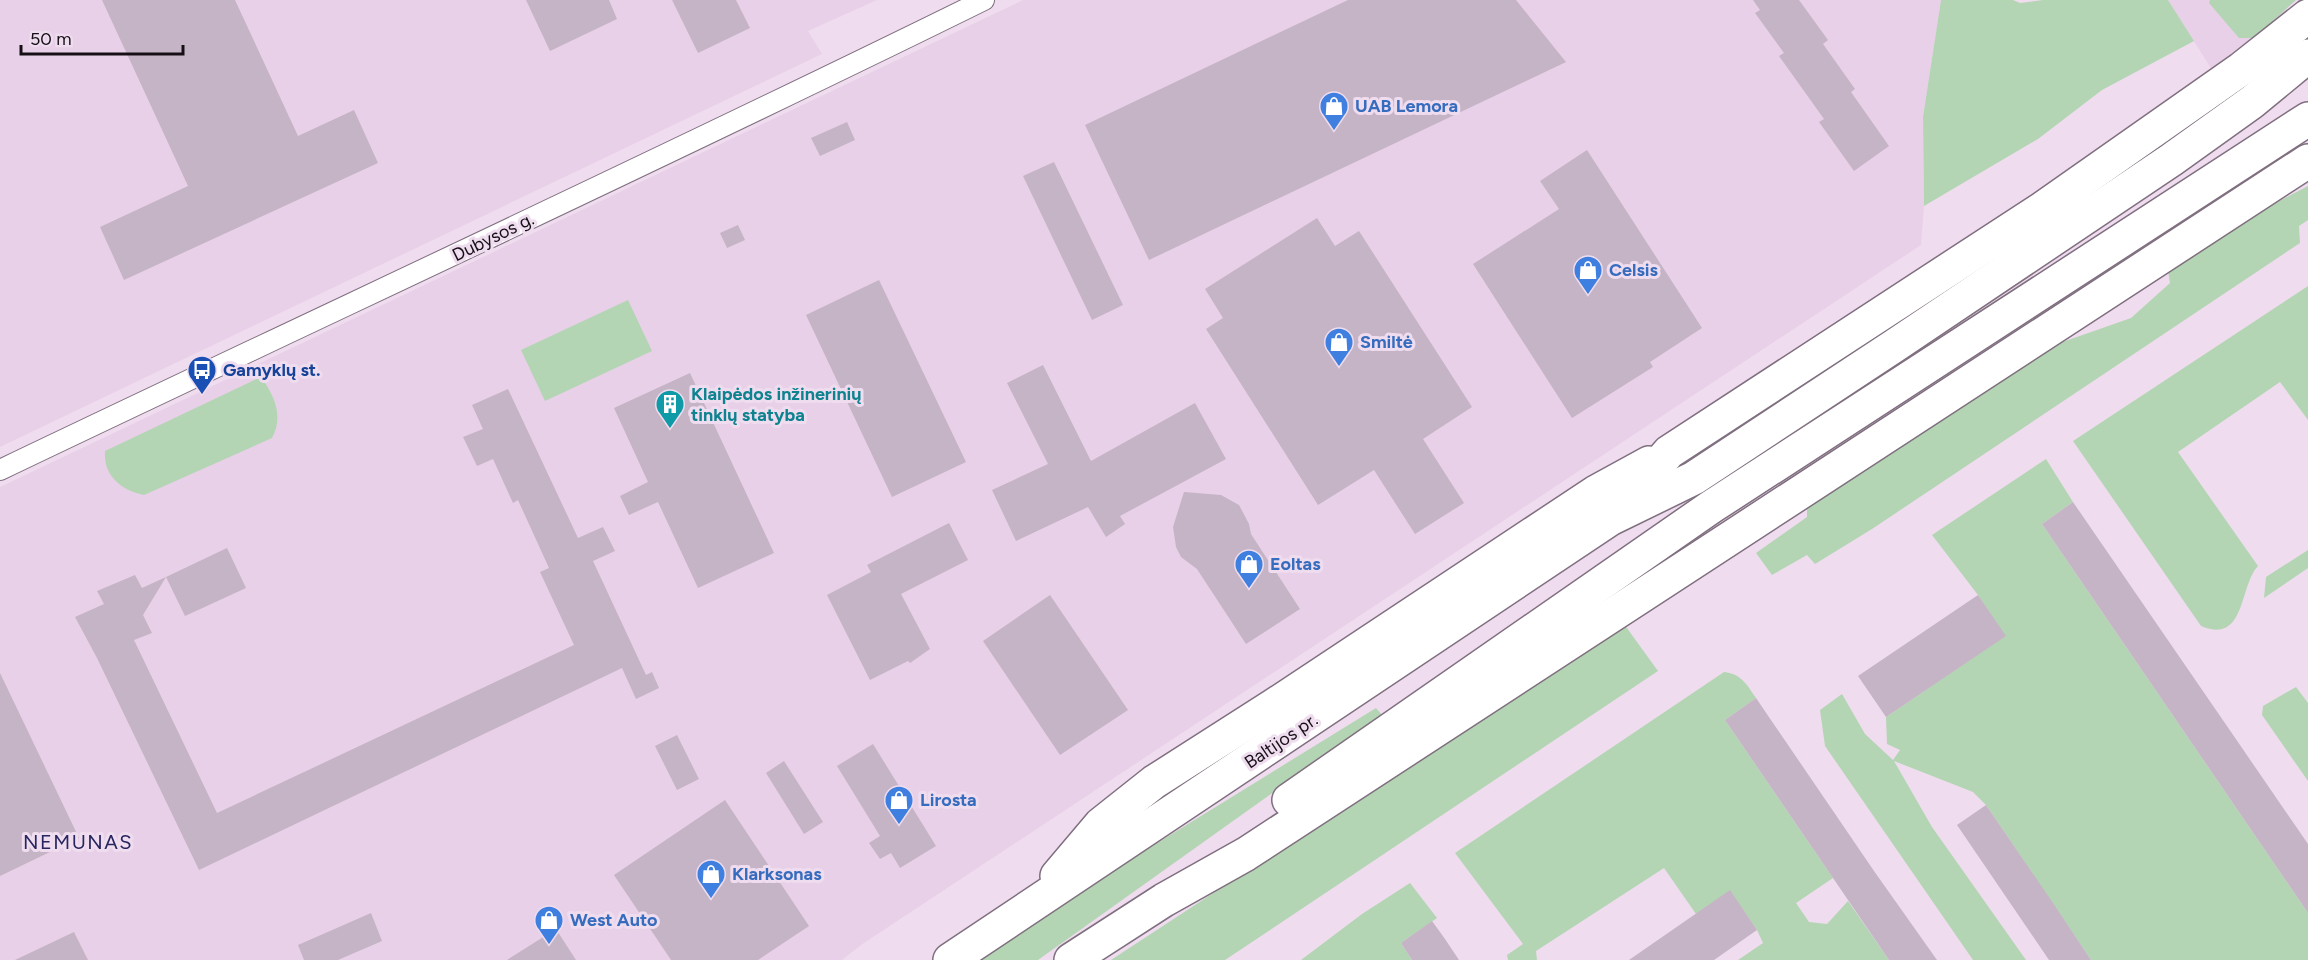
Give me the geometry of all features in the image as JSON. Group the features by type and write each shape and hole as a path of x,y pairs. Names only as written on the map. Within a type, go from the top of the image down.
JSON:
{"highway":[{"path":"1032,906 1101,824 1154,782 1274,706 1596,492 1670,452 2043,208 2241,69 2308,16"},
{"path":"1610,519 1694,478 2171,160 2252,102 2308,56"},
{"path":"1164,900 1240,835 1329,771 1711,507 2308,119"},
{"path":"1071,960 1164,900 1246,854 2308,161"},
{"path":"1610,519 1670,452"},
{"name":"Baltijos pr.","path":"950,960 1610,519"}],"street":[{"name":"Dubysos g.","path":"0,470 249,350 422,271 984,0"}],"shaded area":[{"path":"0,0 877,0 808,31 822,54 0,447"},
{"path":"1023,0 1941,0 1923,117 1924,206 1921,245 861,945 842,960 0,960 0,487"},
{"path":"2168,0 2296,0 2254,38 2212,70"}],"green space":[{"path":"1941,0 2013,0 2020,3 2043,0 2168,0 2194,41 2102,90 2038,139 1924,206 1923,117"},
{"path":"2210,0 2296,0 2254,38 2239,38 2209,3"},
{"path":"2308,186 2308,220 2299,226 2300,243 1872,529 1815,564 1807,555 1772,575 1756,553 1807,517 1807,508 1813,502 2034,352 2131,318 2170,283 2168,271 2202,242"},
{"path":"2308,286 2308,420 2280,382 2178,452 2258,566 2252,575 2234,621 2216,630 2201,626 2073,441"},
{"path":"628,300 652,351 545,401 521,350"},
{"path":"261,377 276,406 276,430 272,438 144,495 121,486 111,475 105,460 105,451"},
{"path":"2046,459 2073,502 2042,524 2308,913 2308,960 2091,960 1986,805 1973,792 1894,761 1932,827 2026,960 1973,960 1825,746 1820,710 1842,694 1865,734 1893,760 1900,750 1887,744 1886,717 2005,636 1978,595 1932,535"},
{"path":"2308,550 2308,568 2264,598 2266,577"},
{"path":"1624,624 1658,671 1225,960 1111,960"},
{"path":"1724,672 1740,678 1756,698 1725,720 1833,878 1796,903 1809,922 1827,924 1848,901 1889,960 1738,960 1763,943 1757,930 1730,891 1696,914 1664,868 1536,951 1537,960 1508,960 1507,955 1523,944 1455,853"},
{"path":"2296,687 2308,703 2308,781 2262,715 2263,706"},
{"path":"1376,708 1382,715 1038,960 975,960 1115,869"},
{"path":"1410,883 1437,918 1401,943 1412,960 1301,960 1362,914"}],"building":[{"path":"102,0 235,0 298,136 354,110 378,163 124,280 100,227 188,186"},
{"path":"526,0 609,0 617,19 550,51"},
{"path":"672,0 736,0 750,28 698,53"},
{"name":"UAB Lemora","path":"1348,0 1516,0 1566,62 1149,260 1085,125"},
{"path":"1753,0 1799,0 1828,40 1823,44 1855,89 1851,92 1889,146 1854,171 1819,122 1824,119 1779,56 1784,53 1755,13 1760,10"},
{"path":"847,122 855,140 820,156 811,138"},
{"name":"Celsis","path":"1587,150 1702,328 1650,362 1653,367 1572,418 1473,264 1559,209 1540,181"},
{"path":"1054,162 1123,305 1092,320 1023,176"},
{"name":"Smiltė","path":"1317,218 1335,246 1359,231 1472,407 1423,439 1464,503 1415,534 1374,470 1318,505 1206,329 1223,318 1205,289"},
{"path":"738,225 745,240 727,248 720,233"},
{"path":"879,280 966,462 892,497 806,315"},
{"path":"1043,365 1091,461 1195,403 1226,459 1120,516 1125,524 1106,537 1088,507 1016,541 992,490 1048,464 1007,383"},
{"path":"690,373 774,553 698,588 658,502 629,515 620,496 648,482 614,408"},
{"path":"508,389 578,538 603,527 615,551 593,561 646,675 652,672 659,688 636,699 622,668 199,870 75,617 104,604 97,591 135,575 142,588 166,577 143,615 152,633 134,640 217,813 574,645 540,572 549,568 518,500 513,503 493,459 477,466 463,437 483,429 472,405"},
{"name":"Eoltas","path":"1184,492 1221,495 1239,505 1249,524 1251,534 1300,609 1246,644 1197,569 1181,557 1176,547 1173,527"},
{"path":"2073,502 2308,844 2308,913 2042,524"},
{"path":"949,523 968,560 901,594 930,649 910,663 908,661 870,680 827,595 871,572 867,565"},
{"path":"227,548 246,588 185,616 166,577"},
{"path":"1050,595 1128,710 1060,755 983,641"},
{"path":"1978,595 2006,636 1886,717 1858,676"},
{"path":"0,673 79,838 0,876"},
{"path":"1756,698 1937,960 1889,960 1725,720"},
{"path":"677,735 699,779 677,790 655,746"},
{"path":"873,744 936,846 900,868 891,853 880,859 869,843 880,836 837,766"},
{"path":"784,761 823,822 804,834 766,773"},
{"name":"Klarksonas","path":"725,800 809,926 758,960 671,960 614,875"},
{"path":"1986,805 2091,960 2049,960 1957,825"},
{"path":"1730,890 1757,930 1714,960 1629,960"},
{"path":"371,913 382,941 338,960 304,960 298,945"},
{"path":"1432,921 1459,960 1412,960 1401,943"},
{"name":"West Auto","path":"556,929 576,960 507,960"},
{"path":"74,932 88,960 15,960"}],"place":[{"name":"UAB Lemora","path":"1334,132"},
{"name":"Celsis","path":"1588,296"},
{"name":"Smiltė","path":"1339,368"},
{"name":"Gamyklų st.","path":"202,396"},
{"name":"Klaipėdos inžinerinių tinklų statyba","path":"670,430"},
{"name":"Eoltas","path":"1249,590"},
{"name":"Lirosta","path":"899,826"},
{"name":"Klarksonas","path":"711,900"},
{"name":"West Auto","path":"549,946"}],"district":[{"name":"NEMUNAS","path":"78,842"}]}
